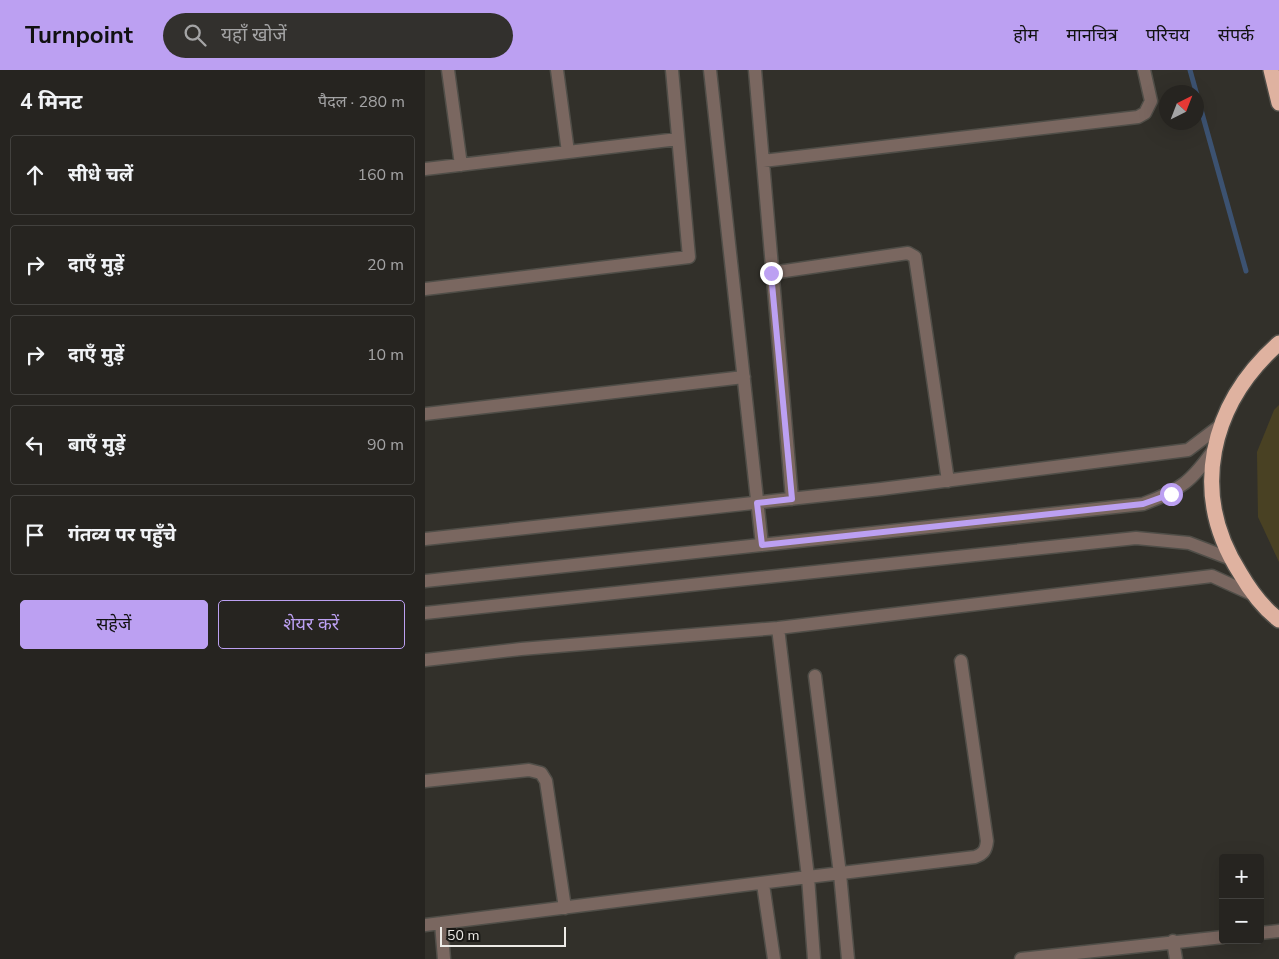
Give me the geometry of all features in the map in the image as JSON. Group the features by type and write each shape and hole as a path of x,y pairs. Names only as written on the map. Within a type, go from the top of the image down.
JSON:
{"highway":[{"path":"1271,70 1279,103"},
{"path":"1279,343 1258,362 1237,390 1221,424 1215,448 1212,486 1217,525 1231,559 1254,595 1266,610 1279,620"}],"street":[{"path":"448,70 461,165"},
{"path":"557,70 567,152"},
{"path":"425,289 689,257 672,70"},
{"path":"710,70 762,545"},
{"path":"755,70 771,273 792,499"},
{"path":"763,161 1138,117 1145,113 1151,101 1143,70"},
{"path":"425,169 678,139"},
{"path":"771,273 908,253 915,257 948,481"},
{"path":"425,414 743,377"},
{"path":"425,539 948,481 1187,450 1221,424"},
{"path":"425,581 1143,504 1171,494 1195,475 1215,448"},
{"path":"425,613 1136,538 1189,543 1231,559"},
{"path":"425,660 521,649 778,628 1212,576 1254,595"},
{"path":"778,628 808,876 814,959"},
{"path":"425,925 763,884 808,876 840,874 975,857 986,849 987,842 961,661"},
{"path":"815,676 840,874 848,959"},
{"path":"425,782 529,770 541,773 546,781 565,908"},
{"path":"763,884 774,959"},
{"path":"441,923 444,959"},
{"path":"1264,933 1279,932"},
{"path":"1021,959 1068,956 1173,941 1219,937"},
{"path":"1173,941 1176,959"}],"shaded area":[{"path":"1279,405 1279,562 1258,517 1257,452 1274,410"}],"waterway":[{"path":"1190,70 1246,271"}],"route":[{"path":"771,273 792,499 757,503 762,545 1143,504 1171,494"}]}
